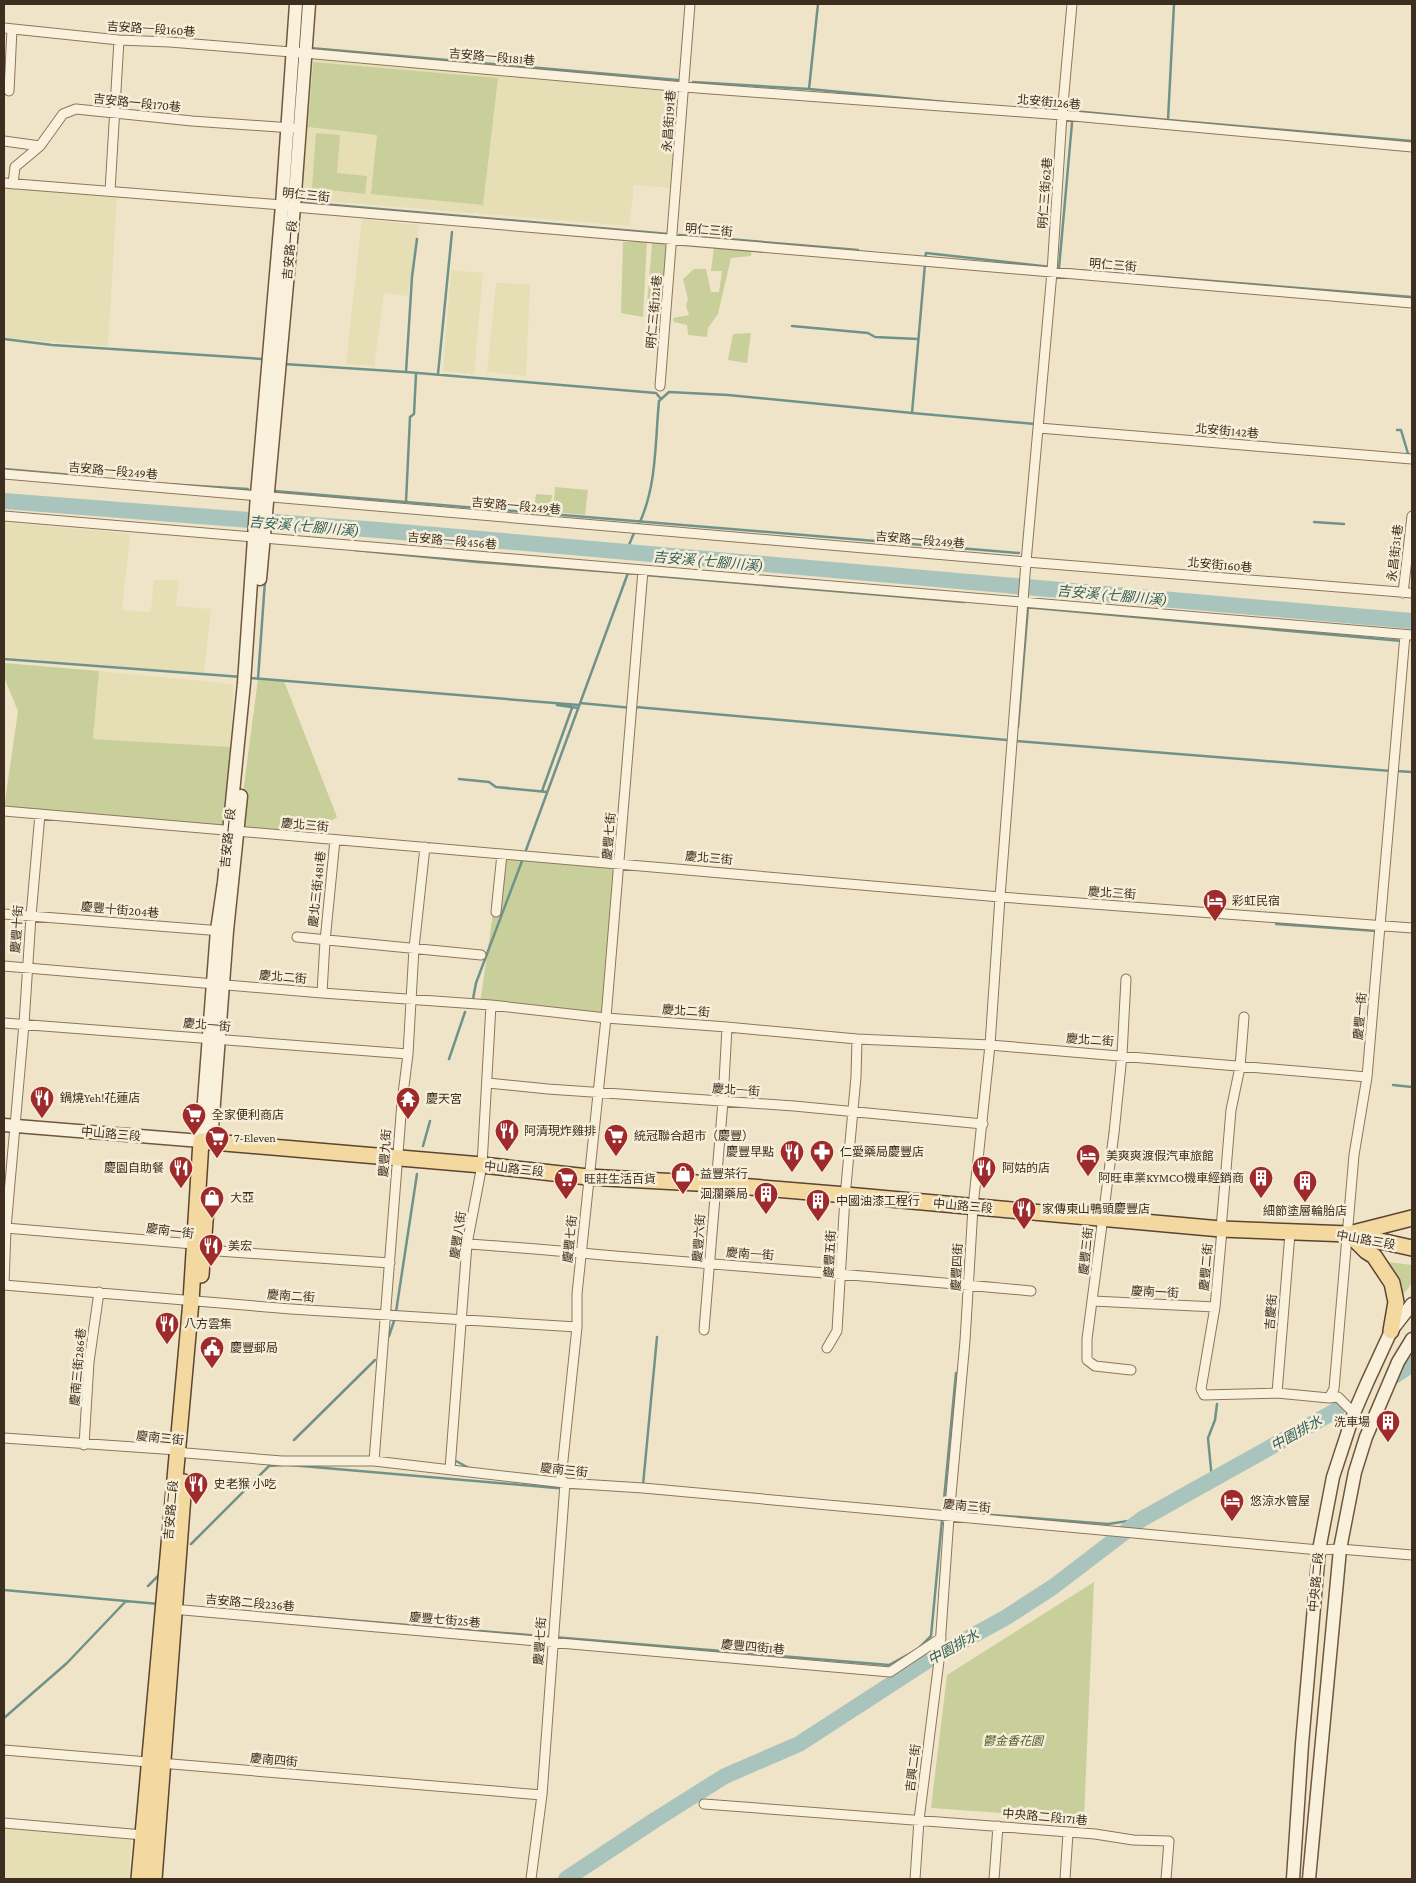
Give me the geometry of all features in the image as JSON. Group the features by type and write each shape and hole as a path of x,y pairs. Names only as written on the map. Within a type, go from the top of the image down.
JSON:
{"main road":[{"name":"中山路三段","path":"206,1142 482,1165 588,1177 715,1184 1221,1229 1349,1234 1412,1248"},
{"name":"吉安路二段","path":"154,1879 156,1762 195,1301 206,1142"},
{"path":"1349,1234 1412,1218"},
{"path":"1349,1234 1366,1251 1374,1256 1392,1283 1396,1302 1392,1330"},
{"name":"吉安路二段","path":"140,1879 143,1835 156,1762"}],"street":[{"name":"吉安路一段","path":"206,1142 218,984 217,930 233,830 244,677 259,536 288,206 298,52 296,4"},
{"name":"吉安路一段","path":"298,52 309,4"},
{"name":"永昌街191巷","path":"672,239 690,4"},
{"name":"明仁三街62巷","path":"1024,601 1053,268 1062,115 1072,4"},
{"name":"吉安路一段160巷","path":"8,28 119,40 298,52"},
{"path":"8,28 8,90"},
{"path":"110,191 119,40"},
{"name":"吉安路一段181巷","path":"298,52 684,87"},
{"name":"北安街126巷","path":"684,87 1062,115 1412,147"},
{"name":"吉安路一段170巷","path":"9,184 15,167 40,146 62,114 76,109 192,121 293,128"},
{"path":"4,141 40,146"},
{"name":"明仁三街","path":"9,184 925,261 1053,268 1412,303"},
{"name":"明仁三街121巷","path":"660,386 672,239"},
{"name":"北安街142巷","path":"1039,428 1412,458"},
{"name":"吉安路一段249巷","path":"4,474 1026,562"},
{"name":"吉安路一段456巷","path":"4,516 259,536 1409,635"},
{"name":"永昌街31巷","path":"1408,593 1412,516"},
{"name":"北安街160巷","path":"1026,562 1408,593"},
{"name":"慶豐七街","path":"531,1879 542,1795 565,1484 561,1479 577,1327 577,1294 588,1177 606,1018 643,570"},
{"name":"慶豐四街","path":"941,1638 949,1517 969,1285 973,1208 990,1045 1024,601"},
{"name":"慶豐一街","path":"1329,1398 1334,1389 1349,1234 1354,1155 1367,1077 1409,635"},
{"name":"慶北三街","path":"4,811 1000,897 1412,928"},
{"name":"慶豐十街","path":"4,1285 10,1125 24,1024 30,916 40,814"},
{"name":"慶北三街481巷","path":"322,993 335,840"},
{"name":"慶豐九街","path":"374,1461 397,1158 408,1054 414,948 425,848"},
{"path":"496,912 502,854"},
{"name":"慶豐十街204巷","path":"4,914 217,930"},
{"path":"297,937 481,955"},
{"name":"慶北二街","path":"4,966 322,993 491,1005 606,1018 857,1039 990,1045 1367,1077"},
{"name":"慶豐三街","path":"1126,978 1122,1055 1087,1339 1087,1360 1095,1366 1131,1370"},
{"name":"慶豐八街","path":"450,1469 467,1244 482,1165 491,1005"},
{"name":"慶豐二街","path":"1244,1017 1240,1067 1231,1110 1215,1308 1201,1389 1204,1395 1277,1393 1329,1398"},
{"name":"慶北一街","path":"4,1023 408,1054"},
{"name":"慶豐六街","path":"704,1330 723,1102 727,1027"},
{"name":"慶豐五街","path":"827,1348 837,1331 857,1039"},
{"name":"慶北一街","path":"488,1083 853,1111 983,1124"},
{"name":"中山路三段","path":"10,1125 206,1142"},
{"name":"慶南一街","path":"6,1228 390,1263"},
{"name":"吉慶街","path":"1277,1393 1290,1233"},
{"name":"慶南一街","path":"467,1244 526,1247 581,1254 1031,1291"},
{"name":"慶南二街","path":"4,1285 385,1315 577,1327"},
{"name":"慶南三街286巷","path":"84,1445 89,1362 99,1292"},
{"name":"慶南一街","path":"1093,1301 1215,1308"},
{"name":"中央路二段","path":"1309,1879 1333,1477 1354,1413 1392,1330 1412,1304"},
{"name":"中央路二段","path":"1293,1879 1302,1744 1330,1549 1366,1437 1398,1362 1412,1339"},
{"path":"1329,1398 1338,1397 1354,1413"},
{"name":"慶南三街","path":"4,1438 181,1451 282,1461 374,1461 565,1484 643,1488 949,1517 1330,1549"},
{"path":"1330,1549 1412,1555"},
{"name":"吉安路二段236巷","path":"169,1609 336,1623"},
{"name":"慶豐七街25巷","path":"336,1623 553,1641"},
{"name":"慶豐四街1巷","path":"553,1641 890,1672 941,1638"},
{"name":"吉興二街","path":"915,1879 941,1638"},
{"name":"慶南四街","path":"4,1750 542,1795"},
{"name":"中央路二段171巷","path":"704,1804 1095,1834 1133,1840 1169,1841 1166,1879"},
{"path":"4,1823 143,1835"},
{"path":"994,1879 998,1826"},
{"path":"1065,1879 1068,1833"}],"shaded area":[{"path":"311,59 678,92 672,188 634,185 629,226 300,199"},
{"path":"4,187 117,196 108,346 4,338"},
{"path":"362,219 419,225 408,296 384,293 374,366 346,364"},
{"path":"451,270 483,273 474,374 443,371"},
{"path":"496,283 530,284 526,376 487,372"},
{"path":"4,522 130,534 122,610 148,612 151,610 154,580 179,580 176,606 211,609 204,673 4,657"},
{"path":"99,671 233,684 232,747 93,739"},
{"path":"4,1828 131,1840 129,1879 4,1879"}],"green space":[{"path":"313,62 498,78 483,205 371,194 377,135 308,127"},
{"path":"316,133 340,135 337,173 367,176 365,194 312,188"},
{"path":"623,242 647,242 643,317 621,313"},
{"path":"652,243 669,244 663,319 646,318"},
{"path":"714,248 752,249 751,256 731,258 718,314 708,328 707,337 688,335 687,325 674,322 673,318 689,315 686,306 688,299 683,279 694,269 706,269 711,292 719,292 722,271 711,271"},
{"path":"751,333 747,363 728,360 733,334"},
{"path":"555,487 588,490 585,515 553,512"},
{"path":"536,494 552,495 550,510 534,508"},
{"path":"4,663 99,671 93,739 232,747 229,829 4,808 18,711 4,677"},
{"path":"258,679 284,681 337,817 305,837 238,831"},
{"path":"501,857 616,863 604,1014 480,1004"},
{"path":"1387,1262 1412,1265 1412,1283 1402,1296"},
{"name":"鬱金香花園","path":"1094,1582 1084,1819 931,1808 947,1675"}],"waterway":[{"path":"809,89 818,4"},
{"path":"1073,113 1073,111 1168,120 1174,4"},
{"path":"310,48 678,80"},
{"path":"693,82 809,89 966,104"},
{"path":"1168,120 1412,141"},
{"path":"1059,268 1072,123"},
{"path":"299,202 669,234"},
{"path":"438,374 452,232"},
{"path":"679,235 858,250"},
{"path":"406,372 412,277 417,239"},
{"path":"925,258 926,253 1051,267"},
{"path":"639,524 645,509 652,479 659,401 669,392 728,395 912,413 925,264"},
{"path":"1060,269 1412,297"},
{"path":"792,326 868,333 875,337 918,339"},
{"path":"4,339 52,345 262,359"},
{"path":"284,364 406,372 656,393 661,399"},
{"path":"406,502 410,417 414,414 416,374"},
{"path":"912,413 1035,424"},
{"path":"1397,430 1401,430 1409,457"},
{"path":"4,469 72,475"},
{"path":"165,484 248,489"},
{"path":"274,491 1019,553"},
{"name":"吉安溪 (七腳川溪)","path":"4,501 378,530 1412,621"},
{"path":"1314,522 1344,524"},
{"path":"626,552 634,533"},
{"path":"354,550 478,562 640,574"},
{"name":"吉安溪 (七腳川溪)","path":"634,559 635,552"},
{"path":"526,850 628,573"},
{"path":"645,575 964,602"},
{"path":"258,679 265,581"},
{"path":"1024,607 1402,641"},
{"path":"1018,727 1028,607"},
{"path":"4,659 242,677"},
{"path":"250,678 579,705"},
{"path":"580,703 1007,740"},
{"path":"557,705 578,708"},
{"path":"542,791 572,708"},
{"path":"1016,741 1391,771"},
{"path":"1396,771 1412,772"},
{"path":"459,779 489,782 496,787 547,792"},
{"path":"473,999 476,983 522,861"},
{"path":"1276,924 1377,931"},
{"path":"449,1059 465,1012"},
{"path":"1393,1085 1412,1087"},
{"path":"423,1146 430,1121"},
{"path":"396,1312 417,1174"},
{"path":"389,1336 394,1321"},
{"path":"643,1485 657,1337"},
{"path":"294,1440 375,1360"},
{"name":"中園排水","path":"1394,1376 1412,1364"},
{"path":"276,1614 889,1665 918,1649 931,1636 956,1373"},
{"path":"1212,1480 1208,1438 1215,1420 1217,1404"},
{"name":"中園排水","path":"566,1879 725,1776 799,1744 930,1659 1005,1618 1053,1587 1142,1519 1337,1410"},
{"path":"454,1460 469,1468"},
{"path":"191,1544 269,1466 282,1465"},
{"path":"290,1465 556,1488 583,1488"},
{"path":"979,1514 1108,1524 1142,1519"},
{"path":"148,1586 160,1574"},
{"path":"4,1590 159,1604"},
{"path":"4,1718 67,1663 126,1601"}],"place":[{"name":"彩虹民宿","path":"1215,922"},
{"name":"鍋燒Yeh!花蓮店","path":"42,1119"},
{"name":"慶天宮","path":"408,1120"},
{"name":"全家便利商店","path":"194,1136"},
{"name":"阿清現炸雞排","path":"507,1152"},
{"name":"統冠聯合超市（慶豐）","path":"616,1157"},
{"name":"7-Eleven","path":"217,1159"},
{"name":"慶豐早點","path":"792,1173"},
{"name":"仁愛藥局慶豐店","path":"822,1173"},
{"name":"美爽爽渡假汽車旅館","path":"1088,1177"},
{"name":"慶園自助餐","path":"181,1189"},
{"name":"阿姑的店","path":"984,1189"},
{"name":"益豐茶行","path":"683,1195"},
{"name":"阿旺車業KYMCO機車經銷商","path":"1261,1199"},
{"name":"旺莊生活百貨","path":"566,1200"},
{"name":"細節塗層輪胎店","path":"1305,1203"},
{"name":"洄瀾藥局","path":"766,1215"},
{"name":"大亞","path":"212,1219"},
{"name":"中國油漆工程行","path":"818,1222"},
{"name":"家傳東山鴨頭慶豐店","path":"1024,1230"},
{"name":"美宏","path":"211,1267"},
{"name":"八方雲集","path":"167,1345"},
{"name":"慶豐郵局","path":"212,1369"},
{"name":"洗車場","path":"1388,1443"},
{"name":"史老猴 小吃","path":"196,1505"},
{"name":"悠涼水管屋","path":"1232,1522"}]}
